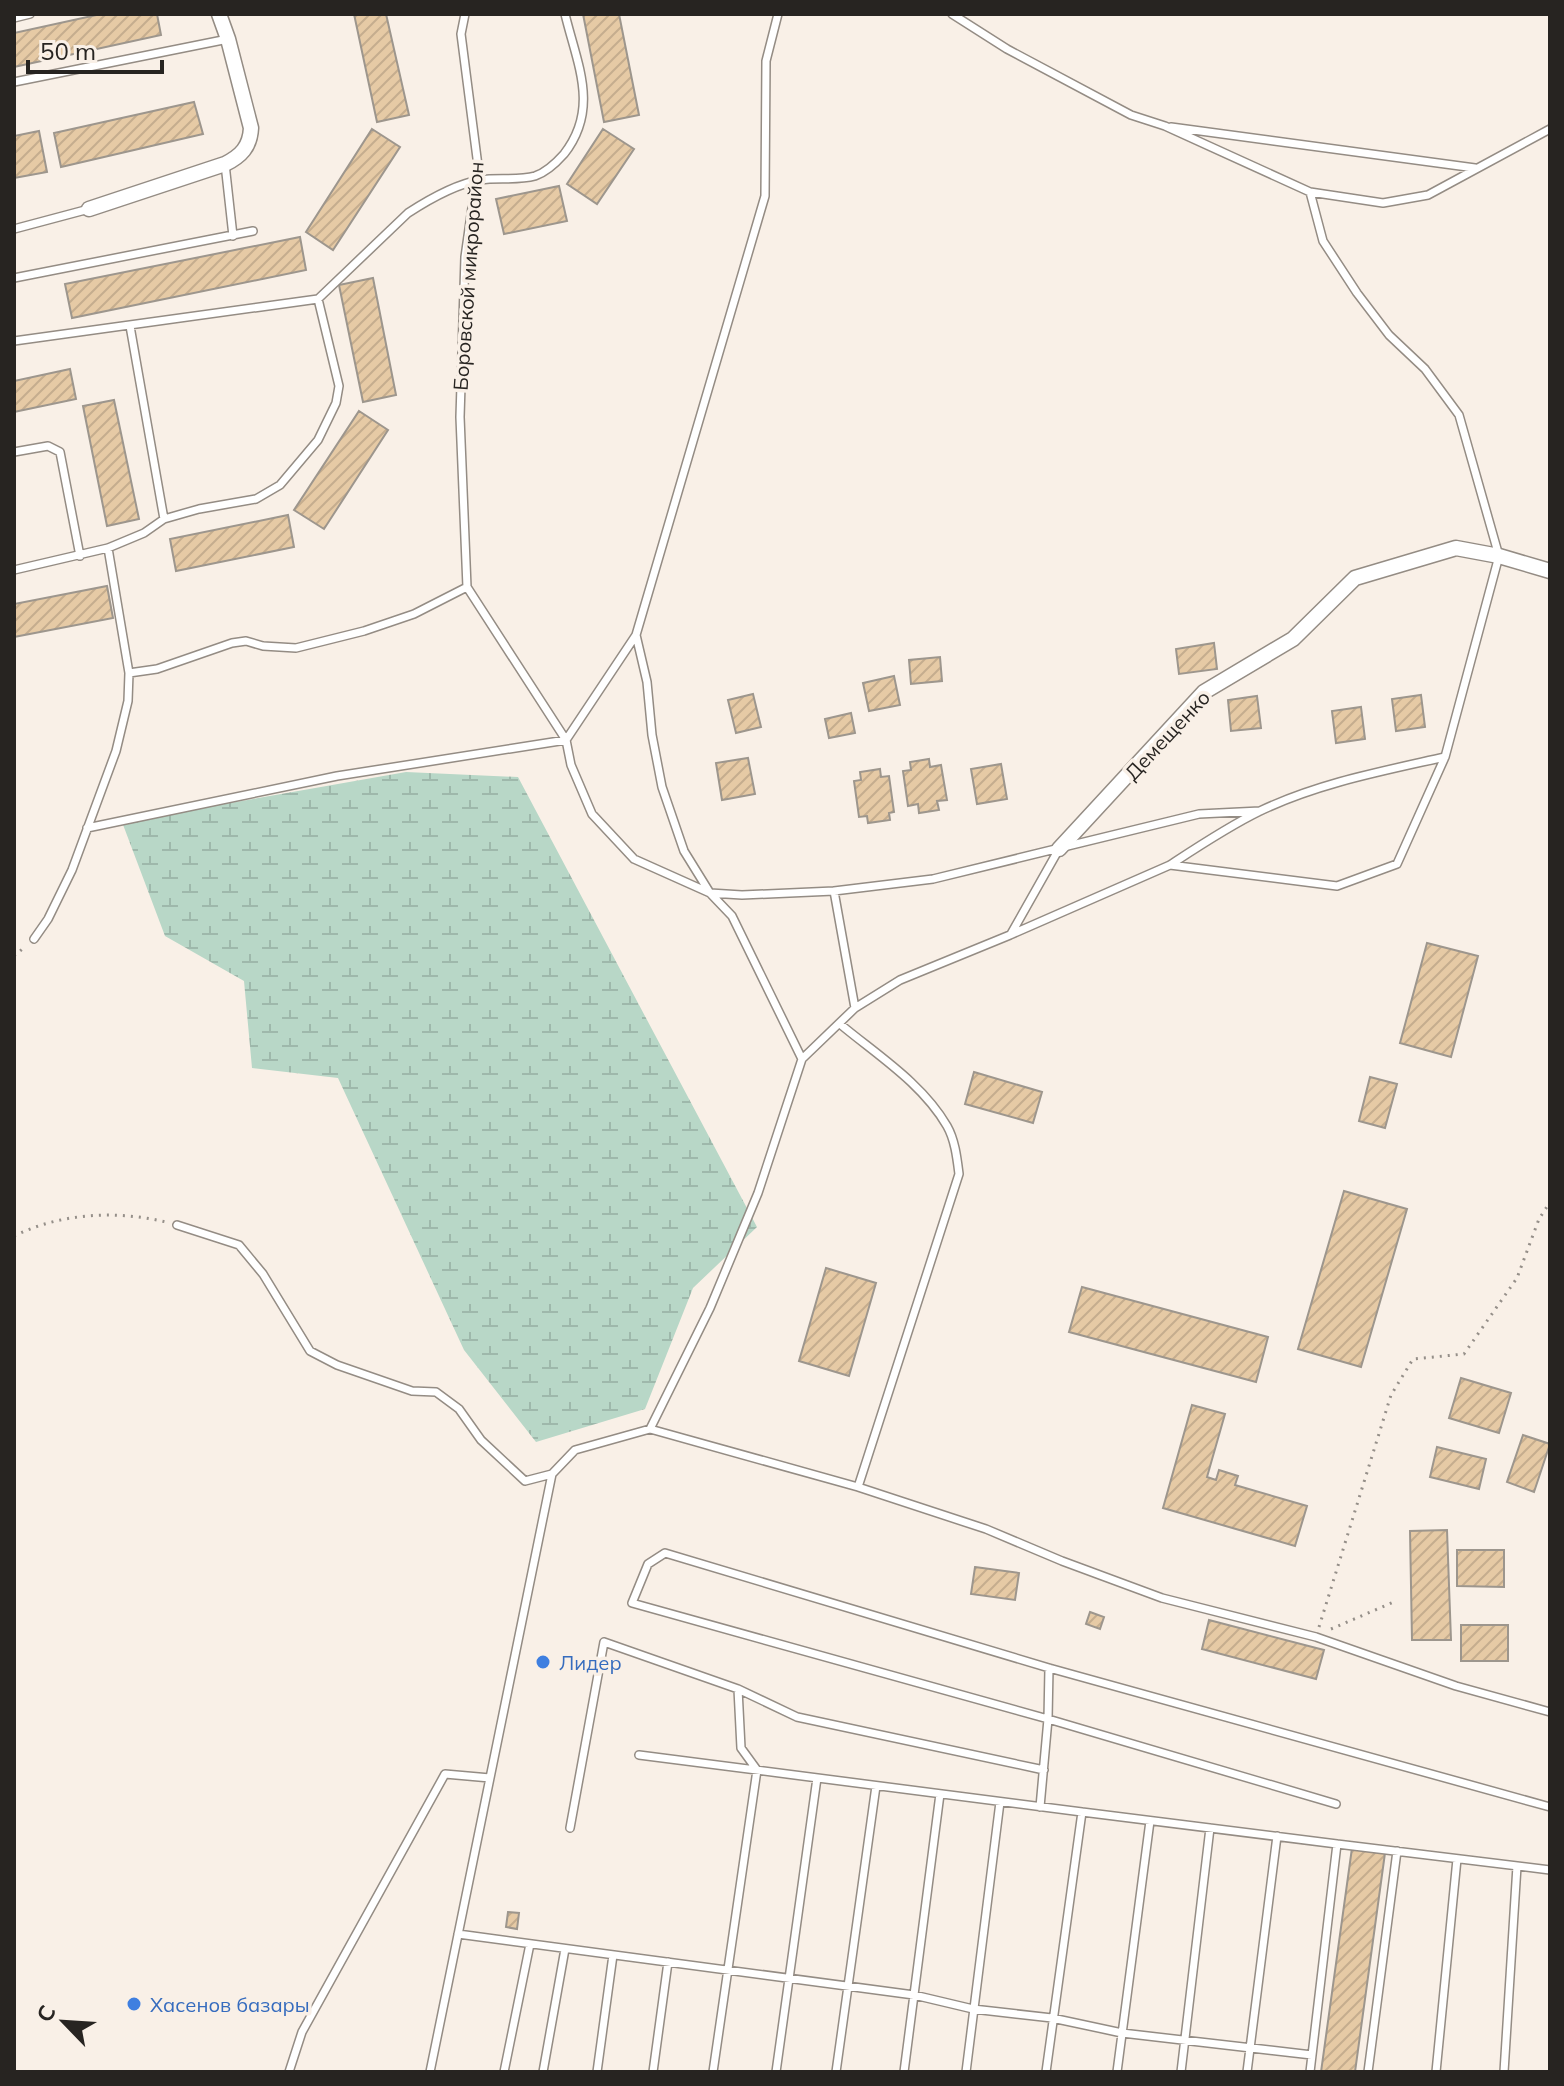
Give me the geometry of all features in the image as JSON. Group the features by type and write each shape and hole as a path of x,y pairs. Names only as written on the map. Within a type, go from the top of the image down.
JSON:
{"street":[{"path":"89,209 225,164 243,152 250,140 251,128 219,14"},
{"name":"Демещенко","path":"1059,849 1204,692 1293,639 1355,578 1456,548 1499,556 1550,571"}],"lane":[{"path":"14,18 30,14"},
{"name":"Боровской микрорайон","path":"465,14 461,34 478,180 465,257 460,417 467,587"},
{"path":"14,341 318,299 408,213 478,180 537,175 559,160 583,119 583,92 565,14"},
{"path":"87,828 337,776 566,740 636,635 765,196 766,61 778,14"},
{"path":"952,14 1007,49 1131,115 1165,126 1310,192 1383,203 1428,195 1550,129"},
{"path":"14,82 228,39"},
{"path":"1165,126 1475,168"},
{"path":"225,164 233,236"},
{"path":"1170,865 1337,886 1397,864 1445,757 1499,556 1459,415 1425,369 1389,335 1357,293 1323,241 1310,192"},
{"path":"14,229 89,209"},
{"path":"14,278 253,231"},
{"path":"14,570 108,548 144,533 164,519 256,499 270,493 318,440 336,403 339,386 318,299"},
{"path":"130,326 164,519"},
{"path":"14,452 48,446 60,452 80,556"},
{"path":"34,939 48,919 72,870 116,751 128,701 129,673 108,548"},
{"path":"129,673 157,669 232,643 246,641 263,646 296,648 364,631 414,614 467,587 566,740 571,765 592,814 634,859 710,893 742,895 834,891 933,879 1199,814 1260,811"},
{"path":"636,635 647,682 652,735 662,787 684,851 710,893 732,916 802,1059"},
{"path":"650,1429 710,1308 758,1193 802,1059 855,1008 900,980 1170,865 1260,811 1356,776 1445,757"},
{"path":"1010,935 1059,849"},
{"path":"834,891 855,1008"},
{"path":"840,1024 913,1083 947,1127 959,1174 858,1487"},
{"path":"177,1225 239,1245 263,1274 310,1351 337,1365 412,1391 436,1392 459,1409 481,1440 525,1481 552,1474 575,1450 650,1429 858,1487 986,1529 1162,1598 1316,1637 1456,1686 1550,1712"},
{"path":"430,2072 552,1474"},
{"path":"1336,1804 1048,1719 632,1603 648,1564 665,1553 1049,1668 1550,1807"},
{"path":"570,1828 604,1642 738,1689 797,1717 1044,1770"},
{"path":"1040,1807 1049,1668"},
{"path":"713,2072 757,1770 741,1748 738,1689"},
{"path":"639,1755 1550,1870"},
{"path":"289,2072 302,2032 445,1774 490,1778"},
{"path":"776,2072 817,1778"},
{"path":"836,2072 876,1786"},
{"path":"904,2072 940,1794"},
{"path":"966,2072 1000,1802"},
{"path":"1046,2072 1082,1812"},
{"path":"1117,2072 1150,1821"},
{"path":"1181,2072 1210,1828"},
{"path":"1247,2072 1277,1836"},
{"path":"1310,2072 1337,1844"},
{"path":"1368,2072 1397,1851"},
{"path":"1436,2072 1457,1859"},
{"path":"1504,2072 1517,1866"},
{"path":"458,1934 914,1995 973,2009 1052,2018 1122,2033 1312,2055"},
{"path":"504,2072 530,1944"},
{"path":"543,2072 565,1949"},
{"path":"597,2072 613,1955"},
{"path":"653,2072 668,1962"}],"path":[{"path":"1316,1637 1391,1395 1413,1359 1464,1354 1517,1278 1539,1219 1550,1202"},
{"path":"14,1236 39,1224 74,1217 115,1215 177,1225"},
{"path":"1316,1637 1396,1601"}],"green space":[{"path":"406,772 518,777 757,1227 693,1288 645,1409 536,1442 464,1350 338,1078 252,1068 244,981 165,936 122,822"}],"building":[{"path":"101,14 157,14 161,35 14,67 14,33"},
{"path":"354,14 386,14 409,115 377,122"},
{"path":"583,14 619,14 639,115 604,122"},
{"path":"194,102 203,134 61,167 54,133"},
{"path":"372,129 400,147 333,250 306,232"},
{"path":"603,129 634,149 597,204 567,184"},
{"path":"39,131 47,172 14,178 14,136"},
{"path":"559,186 567,221 504,234 496,199"},
{"path":"300,237 306,270 72,318 65,284"},
{"path":"373,278 396,395 363,402 339,285"},
{"path":"70,369 76,399 14,412 14,381"},
{"path":"114,400 139,519 107,526 83,406"},
{"path":"359,411 388,430 324,529 294,510"},
{"path":"288,515 294,547 176,571 170,539"},
{"path":"107,586 113,618 14,637 14,604"},
{"path":"1214,643 1217,669 1179,674 1176,649"},
{"path":"940,657 942,681 911,684 909,660"},
{"path":"894,676 900,705 869,711 863,683"},
{"path":"753,694 761,727 736,733 728,700"},
{"path":"1421,695 1425,727 1396,731 1392,699"},
{"path":"1257,696 1261,728 1231,731 1228,700"},
{"path":"1361,707 1365,739 1336,743 1332,711"},
{"path":"851,713 855,733 829,738 825,719"},
{"path":"748,758 755,794 722,800 716,763"},
{"path":"929,759 930,767 941,765 947,800 937,801 939,810 919,813 918,804 908,806 903,771 911,770 910,762"},
{"path":"1001,764 1007,799 977,804 971,769"},
{"path":"880,769 881,777 889,776 894,812 889,813 890,820 868,823 867,816 859,817 854,781 861,780 860,772"},
{"path":"1427,943 1478,956 1451,1057 1400,1043"},
{"path":"974,1072 1042,1092 1033,1123 965,1104"},
{"path":"1370,1077 1397,1084 1385,1128 1359,1121"},
{"path":"1344,1191 1407,1209 1361,1367 1298,1349"},
{"path":"826,1268 876,1283 849,1376 799,1361"},
{"path":"1082,1287 1268,1337 1256,1382 1069,1332"},
{"path":"1461,1378 1511,1393 1499,1433 1449,1418"},
{"path":"1192,1405 1225,1414 1207,1477 1216,1480 1219,1470 1238,1476 1235,1485 1307,1506 1295,1546 1163,1508"},
{"path":"1523,1435 1550,1444 1534,1492 1507,1482"},
{"path":"1437,1447 1486,1459 1479,1489 1430,1477"},
{"path":"1447,1530 1451,1640 1412,1640 1410,1531"},
{"path":"1457,1550 1504,1550 1504,1587 1457,1586"},
{"path":"975,1567 1019,1573 1015,1600 971,1594"},
{"path":"1090,1612 1104,1617 1100,1629 1086,1624"},
{"path":"1209,1620 1324,1650 1316,1679 1202,1649"},
{"path":"1461,1625 1508,1625 1508,1661 1461,1661"},
{"path":"1352,1848 1385,1853 1355,2072 1321,2072"},
{"path":"508,1912 519,1913 517,1929 506,1927"}],"place":[{"name":"Лидер","path":"543,1662"},
{"name":"Хасенов базары","path":"134,2004"}]}
